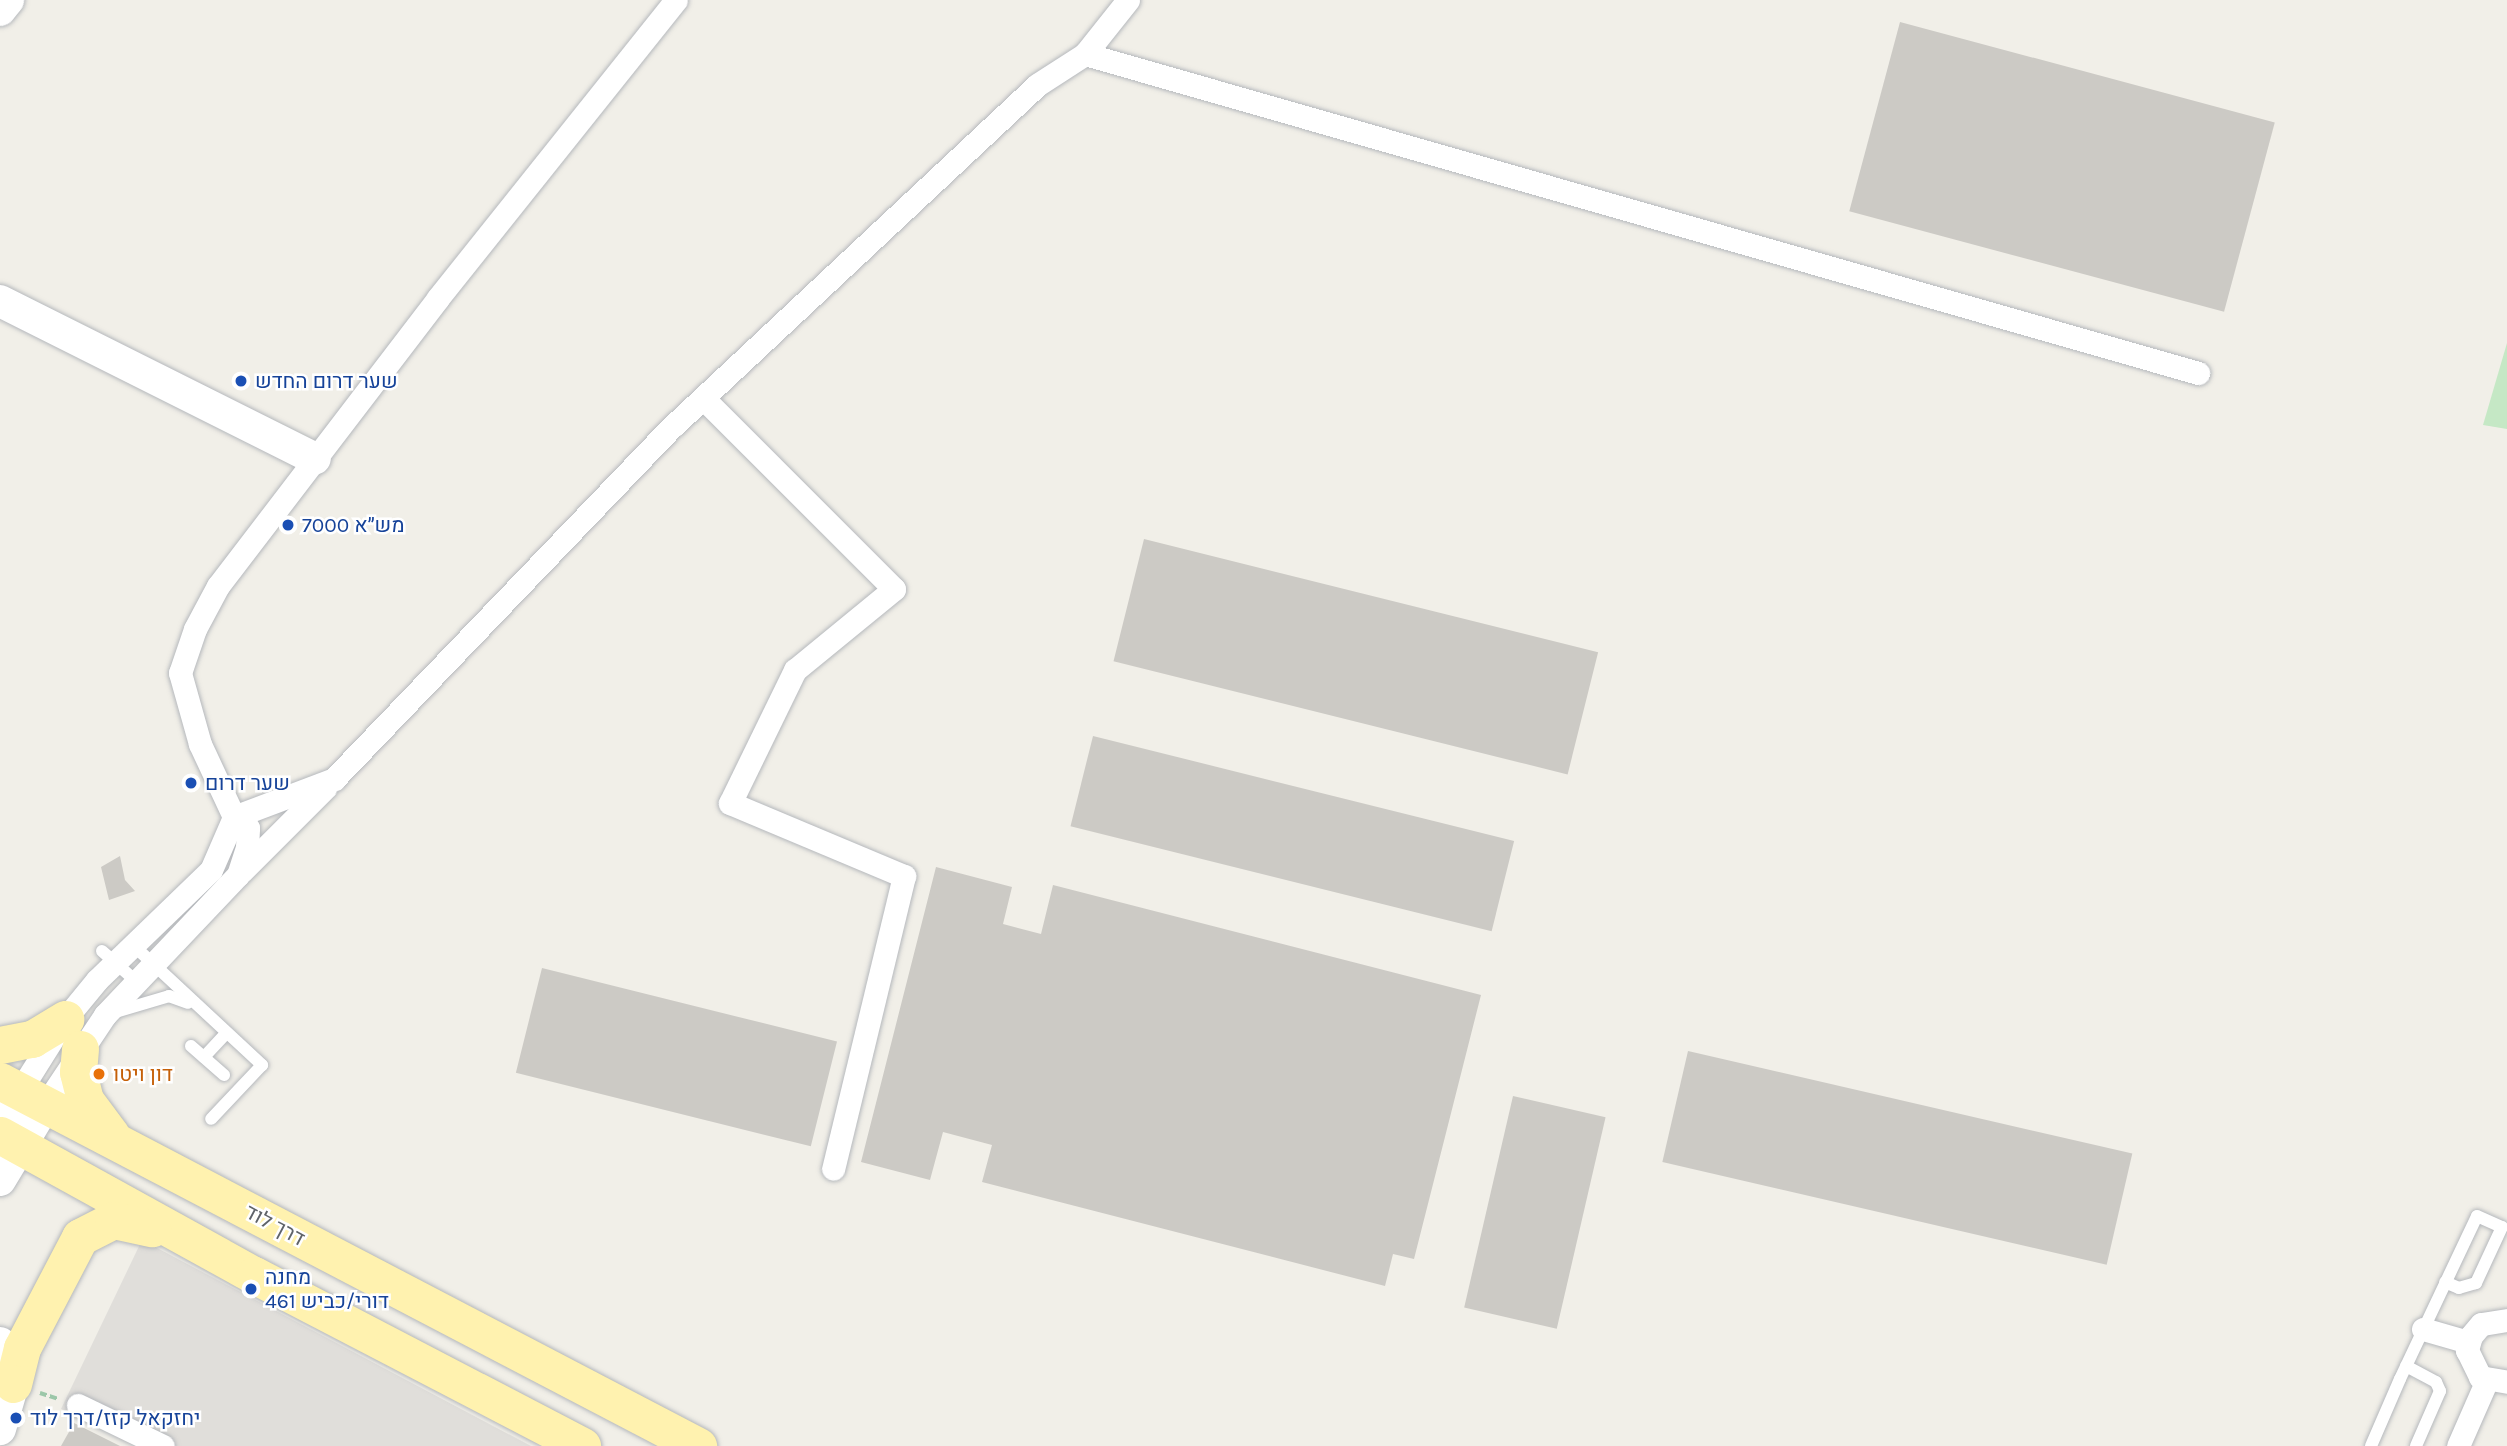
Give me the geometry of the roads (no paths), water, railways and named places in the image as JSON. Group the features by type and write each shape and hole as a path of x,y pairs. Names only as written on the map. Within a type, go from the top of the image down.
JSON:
{"main road":[{"path":"0,1045 72,1034 85,1100 116,1142"},
{"path":"14,1114 207,1250"},
{"name":"דרך לוד","path":"14,1114 116,1142 698,1446"},
{"path":"13,1384 22,1348 80,1237 113,1220 145,1226 207,1250 582,1446"}],"street":[{"path":"0,10 8,0"},
{"path":"238,875 247,848 248,828 233,817 200,744 180,673 195,629 218,586 315,459 676,0"},
{"path":"0,1180 14,1114 72,1034 105,1016 155,966 238,875 703,398 1037,85 1085,54 1128,0"},
{"path":"1085,54 2198,373"},
{"path":"0,301 315,459"},
{"path":"703,398 894,589 795,670 730,803 904,876 833,1169"},
{"path":"233,817 278,804 334,779"},
{"path":"14,1114 72,1034 109,957 134,946 211,870 233,817"},
{"path":"2458,1446 2497,1381 2471,1365 2469,1342 2481,1324 2507,1320"},
{"path":"2423,1329 2469,1342"},
{"path":"0,1343 13,1384 0,1429"},
{"path":"78,1405 163,1446"}],"lane":[{"path":"134,946 261,1065 211,1119"},
{"path":"109,957 137,982"},
{"path":"105,1016 169,996 199,1008"},
{"path":"204,1057 226,1033"},
{"path":"191,1046 224,1075"},
{"path":"2371,1446 2423,1329 2445,1282 2477,1216 2502,1227 2476,1283 2459,1288 2445,1282"},
{"path":"2406,1366 2437,1382 2440,1391 2416,1446"}],"place":[{"name":"שער דרום החדש","path":"241,381"},
{"name":"מש״א 7000","path":"288,525"},
{"name":"שער דרום","path":"191,783"},
{"name":"דון ויטו","path":"99,1074"},
{"name":"מחנה דורי/כביש 461","path":"251,1289"},
{"name":"יחזקאל קזז/דרך לוד","path":"16,1418"}]}
